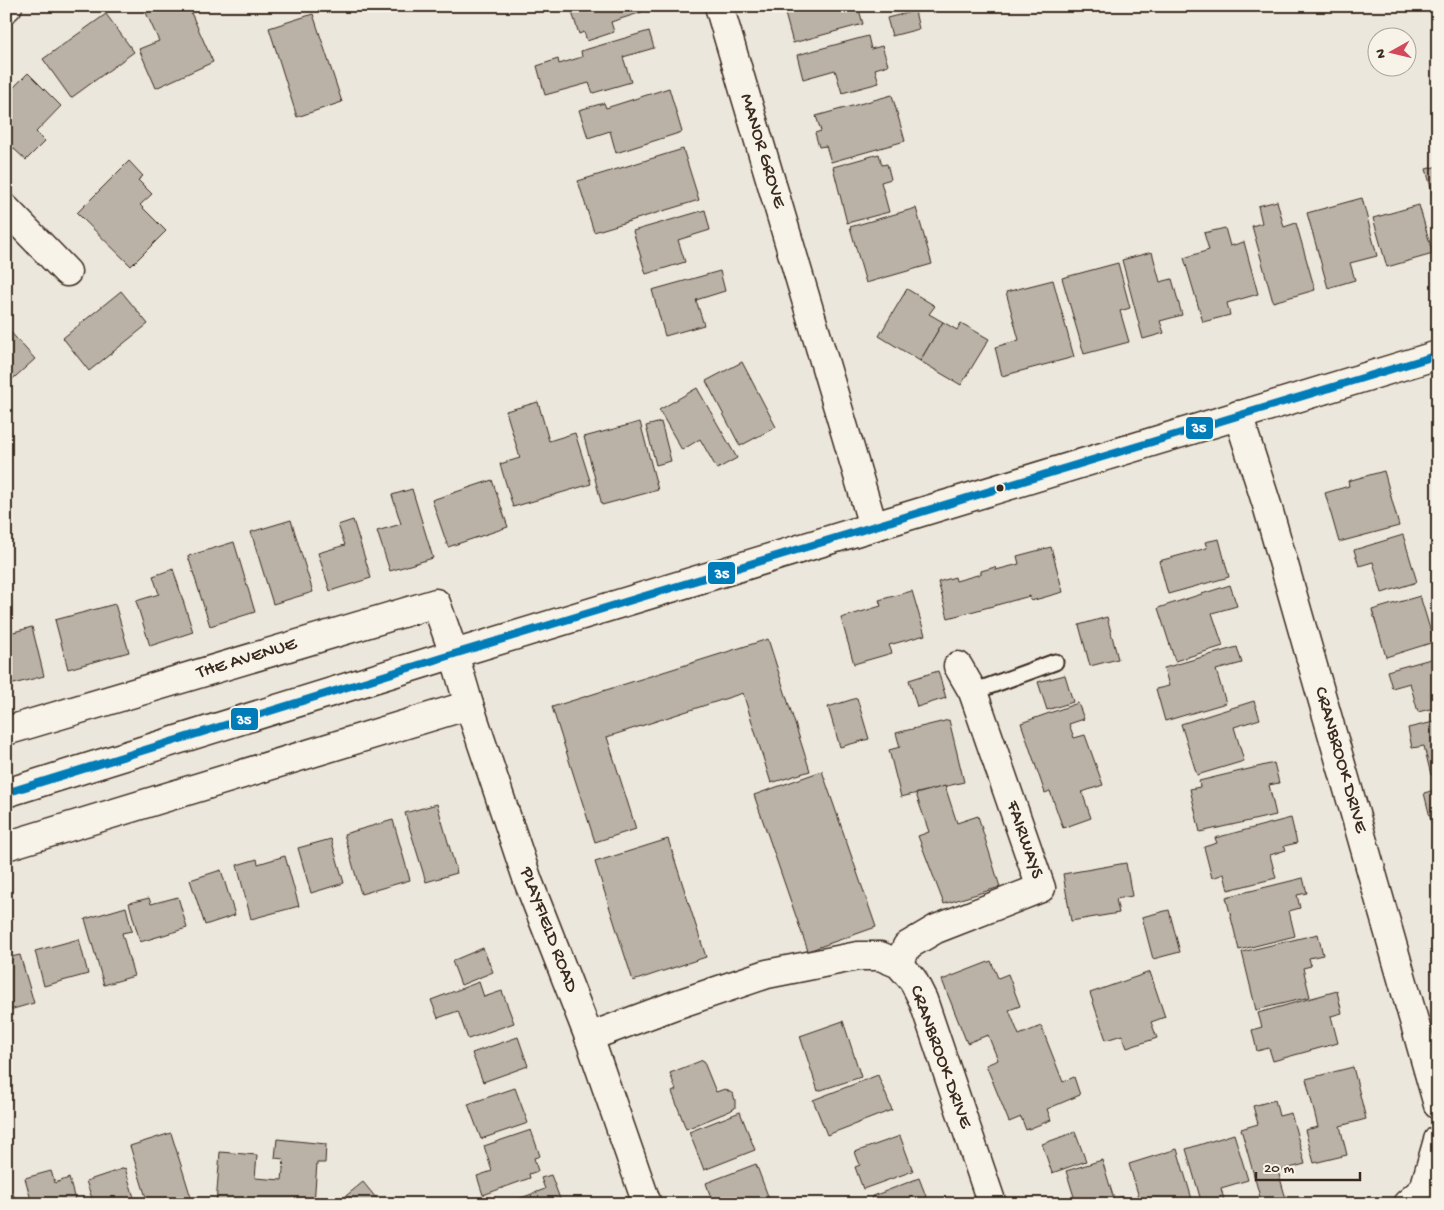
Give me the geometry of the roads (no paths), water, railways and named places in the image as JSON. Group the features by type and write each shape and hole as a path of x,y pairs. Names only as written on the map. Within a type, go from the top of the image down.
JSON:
{"street":[{"name":"MANOR GROVE","path":"718,6 873,526"},
{"path":"6,209 66,272"},
{"path":"6,793 454,654 1438,355"},
{"name":"CRANBROOK DRIVE","path":"1238,415 1267,505 1438,1105"},
{"name":"THE AVENUE","path":"6,731 436,603 454,654"},
{"name":"PLAYFIELD ROAD","path":"454,654 469,706 528,881 589,1037 647,1204"},
{"name":"FAIRWAYS","path":"899,964 908,946 936,929 1041,888 973,692 958,666"},
{"path":"6,846 469,706"},
{"name":"CRANBROOK DRIVE","path":"589,1037 768,974 858,956 880,956 899,964 913,980 923,1000 992,1204"},
{"path":"1407,1204 1424,1189 1438,1140"}],"lane":[{"path":"973,692 1056,662"}]}
